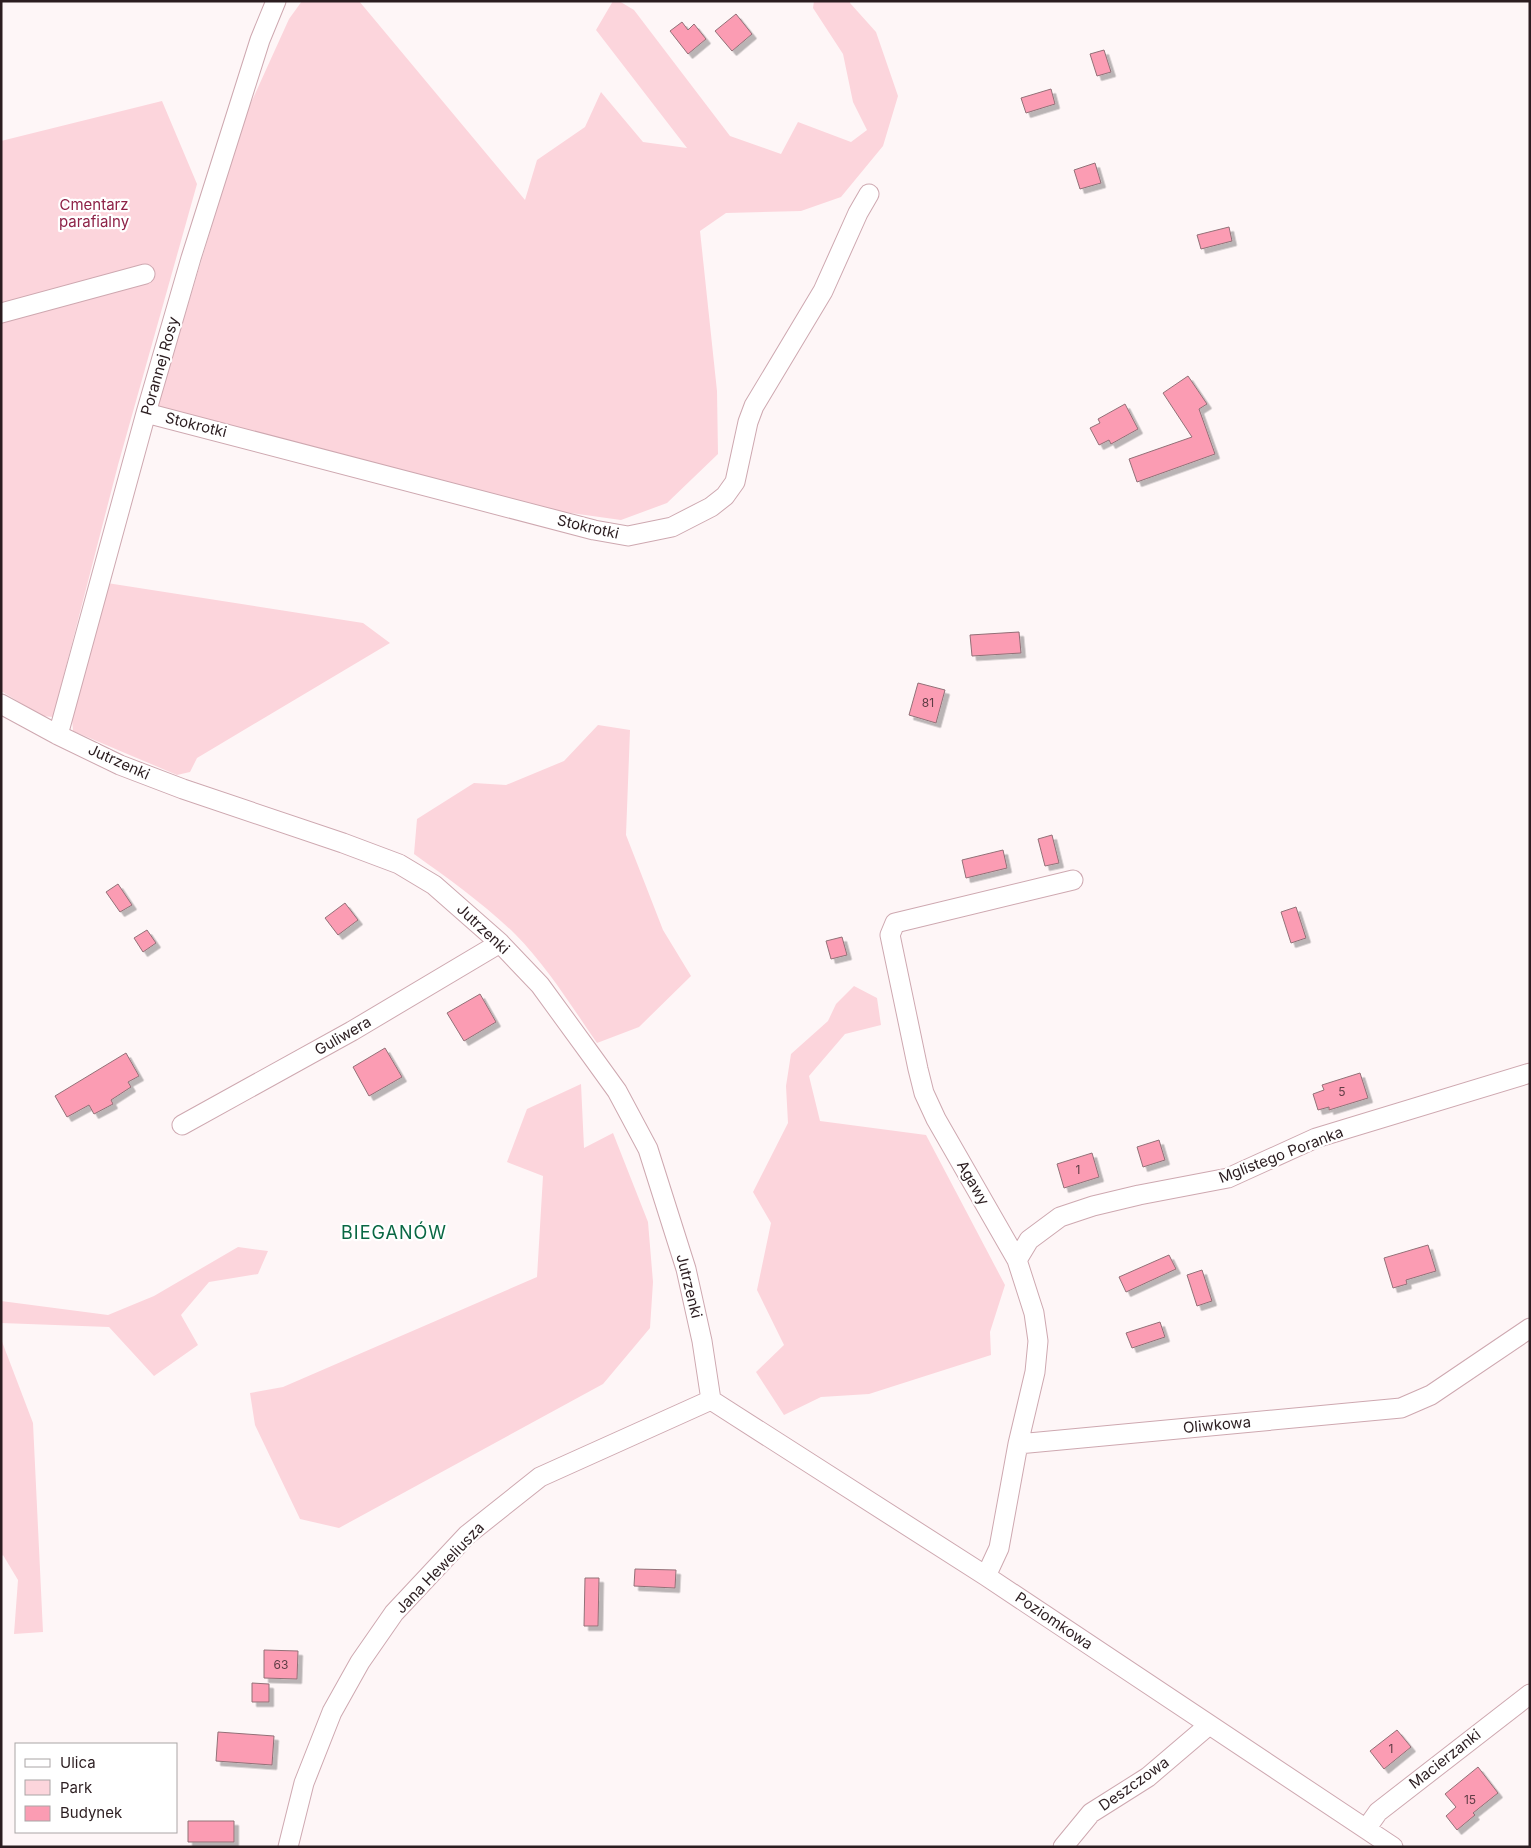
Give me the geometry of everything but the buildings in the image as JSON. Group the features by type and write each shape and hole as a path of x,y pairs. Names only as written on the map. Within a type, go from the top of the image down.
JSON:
{"street":[{"name":"Porannej Rosy","path":"58,735 146,413 191,258 260,40 276,1"},
{"name":"Stokrotki","path":"146,413 594,530 628,536 672,527 711,507 725,496 735,482 748,422 754,406 823,291 858,213 869,194"},
{"path":"1,313 145,274"},
{"name":"Jutrzenki","path":"1,704 58,735 120,765 183,789 344,843 399,864 434,885 500,943 540,985 596,1062 616,1091 648,1149 686,1269 702,1341 711,1400"},
{"name":"Agawy","path":"1018,1444 1036,1372 1038,1341 1034,1312 1017,1260 936,1119 924,1093 890,935 895,923 1073,880"},
{"name":"Guliwera","path":"182,1125 352,1032 500,943"},
{"name":"Mglistego Poranka","path":"1017,1260 1029,1240 1060,1217 1093,1206 1139,1195 1228,1178 1316,1138 1530,1073"},
{"name":"Oliwkowa","path":"1018,1444 1402,1408 1431,1395 1530,1328"},
{"name":"Poziomkowa","path":"711,1400 986,1576 1393,1847"},
{"name":"Jana Heweliusza","path":"288,1847 304,1783 332,1712 356,1670 394,1613 467,1535 540,1477 711,1400"},
{"path":"986,1576 999,1548 1018,1444"},
{"name":"Macierzanki","path":"1366,1829 1378,1812 1530,1694"},
{"name":"Deszczowa","path":"1063,1847 1091,1813 1148,1777 1209,1725"}],"green space":[{"path":"302,1 359,1 525,200 537,160 585,127 601,92 643,142 687,148 596,30 613,1 619,1 634,10 730,136 781,154 798,122 851,142 867,130 853,102 843,54 813,8 814,1 850,1 876,32 898,96 883,146 841,197 801,211 726,213 700,231 717,391 718,454 667,503 621,520 535,508 163,411 158,404 245,116 289,19"},
{"name":"Cmentarz parafialny","path":"162,101 197,184 118,465 53,717 42,716 1,691 1,141"},
{"path":"107,583 363,623 390,643 197,758 190,772 177,775 73,731 72,718"},
{"path":"598,725 630,730 626,835 663,930 691,976 639,1027 597,1043 548,973 515,934 479,902 414,854 417,819 474,783 506,785 564,761"},
{"path":"854,986 877,998 881,1025 845,1034 809,1076 820,1121 926,1135 1005,1285 990,1332 991,1355 869,1394 821,1397 784,1415 756,1372 784,1345 757,1290 771,1223 753,1192 788,1123 786,1086 791,1054 828,1021 836,1004"},
{"path":"581,1084 584,1148 613,1133 648,1222 653,1282 650,1328 603,1384 339,1528 300,1519 255,1425 250,1393 283,1387 537,1277 543,1176 507,1162 527,1109"},
{"path":"238,1247 268,1251 258,1274 209,1282 181,1315 198,1345 154,1376 109,1327 1,1323 1,1301 108,1315 154,1296"},
{"path":"1,1339 33,1423 43,1632 14,1634 18,1580 3,1555 1,1557"}],"district":[{"name":"BIEGANÓW","path":"394,1233"}]}
